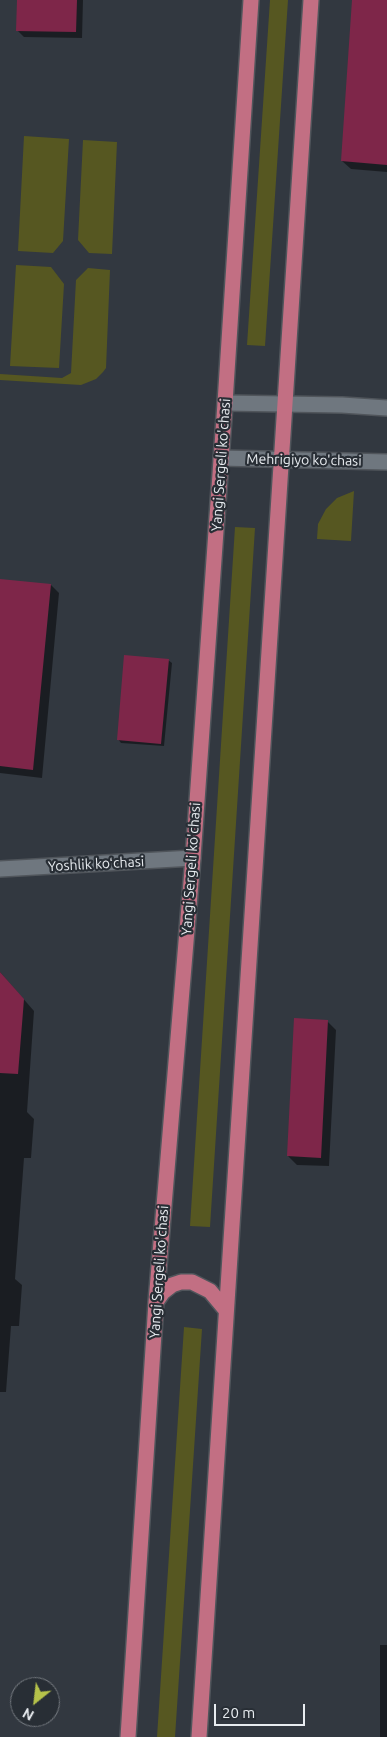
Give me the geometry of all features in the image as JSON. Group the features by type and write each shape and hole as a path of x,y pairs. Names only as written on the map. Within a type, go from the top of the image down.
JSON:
{"main road":[{"name":"Yangi Sergeli ko'chasi","path":"128,1737 156,1302 193,858 226,403 251,0"},
{"path":"198,1737 311,0"},
{"path":"226,403 387,408"},
{"name":"Mehrigiyo ko'chasi","path":"221,458 387,462"},
{"name":"Yoshlik koʻchasi","path":"0,869 193,858"},
{"path":"156,1302 163,1292 172,1285 181,1282 192,1282 210,1291 225,1308"}],"shaded area":[{"path":"270,0 288,0 265,346 247,345"},
{"path":"24,136 69,139 63,241 53,253 18,251"},
{"path":"83,140 117,142 112,254 89,253 78,240"},
{"path":"16,265 51,267 64,284 59,368 10,366"},
{"path":"88,268 110,270 106,368 103,372 96,379 81,385 0,380 0,374 62,378 71,373 76,280"},
{"path":"354,491 351,541 317,539 318,524 326,509 337,498"},
{"path":"235,527 255,528 210,1227 190,1226"},
{"path":"184,1327 202,1329 175,1737 157,1737"}],"building":[{"path":"17,0 77,0 76,32 16,31"},
{"path":"352,0 387,0 387,165 341,161"},
{"path":"0,579 51,584 33,770 0,766"},
{"path":"124,655 169,659 161,744 117,740"},
{"path":"0,972 24,999 18,1074 0,1073"},
{"path":"294,1018 328,1020 321,1158 287,1156"}]}
